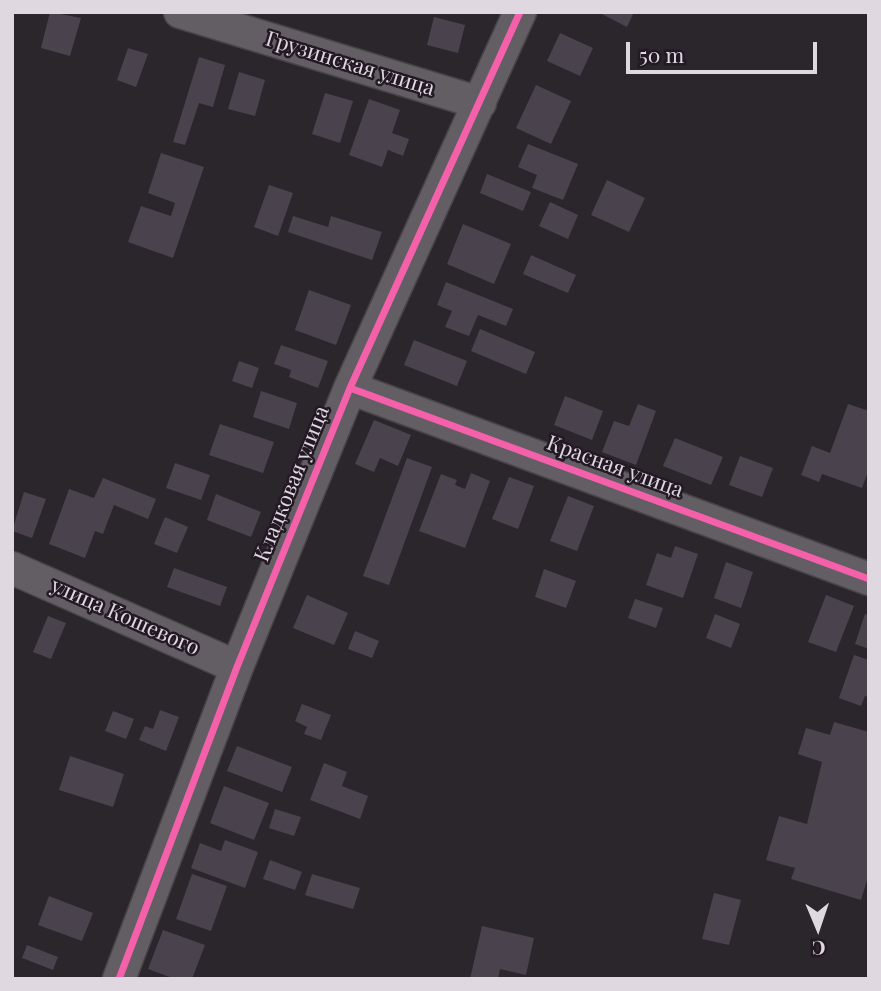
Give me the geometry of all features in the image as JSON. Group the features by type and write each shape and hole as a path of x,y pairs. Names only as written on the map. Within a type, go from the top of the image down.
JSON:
{"street":[{"name":"Грузинская улица","path":"180,12 480,103"},
{"name":"Кладковая улица","path":"119,979 237,667 350,388 520,12"},
{"name":"Красная улица","path":"350,388 869,579"},
{"name":"улица Кошевого","path":"12,568 237,667"}],"building":[{"path":"50,12 81,18 70,56 41,48"},
{"path":"598,12 634,12 627,27"},
{"path":"434,17 465,25 458,53 427,45"},
{"path":"560,33 593,48 580,76 547,61"},
{"path":"128,48 148,54 136,87 117,80"},
{"path":"199,57 225,65 213,107 199,103 185,145 173,142"},
{"path":"239,72 265,80 255,116 228,109"},
{"path":"536,85 571,101 551,144 516,128"},
{"path":"325,93 353,101 340,143 312,134"},
{"path":"369,99 400,110 392,133 409,139 403,156 388,150 382,167 349,155"},
{"path":"528,144 578,164 563,200 532,188 537,175 518,167"},
{"path":"161,153 204,167 173,258 128,242 141,206 171,216 175,203 148,193"},
{"path":"487,174 531,192 523,211 480,193"},
{"path":"607,180 645,198 629,232 591,215"},
{"path":"269,185 293,193 278,236 254,227"},
{"path":"550,202 578,215 568,239 539,226"},
{"path":"293,216 328,227 331,216 382,232 372,260 288,232"},
{"path":"463,224 511,244 494,284 447,264"},
{"path":"531,255 576,275 568,293 523,274"},
{"path":"446,282 513,309 506,326 478,315 469,336 445,327 452,311 437,305"},
{"path":"309,290 351,305 336,345 295,330"},
{"path":"480,329 535,352 526,374 471,351"},
{"path":"414,340 467,361 457,386 404,365"},
{"path":"281,345 328,361 318,388 289,377 291,370 274,364"},
{"path":"239,361 259,368 252,388 232,381"},
{"path":"261,391 297,403 289,429 253,417"},
{"path":"565,396 603,411 592,440 554,425"},
{"path":"638,404 656,411 636,465 602,452 614,421 629,426"},
{"path":"848,404 869,411 869,469 862,488 822,474 819,482 801,475 812,446 830,453"},
{"path":"374,420 411,435 398,466 380,458 374,472 355,464"},
{"path":"220,424 274,442 263,473 209,455"},
{"path":"675,438 723,457 711,485 663,466"},
{"path":"740,456 773,468 762,497 729,485"},
{"path":"407,458 432,467 389,585 363,576"},
{"path":"175,463 210,475 201,500 166,488"},
{"path":"471,473 490,481 465,548 419,531 441,474 457,480 455,485 465,489"},
{"path":"509,477 534,486 518,529 492,519"},
{"path":"103,478 156,499 148,519 114,505 103,534 95,531 85,558 49,544 69,489 94,498"},
{"path":"24,492 46,499 32,538 12,531"},
{"path":"216,494 261,512 251,537 207,520"},
{"path":"568,496 594,506 577,551 550,541"},
{"path":"165,517 188,527 177,553 154,544"},
{"path":"675,546 698,554 683,598 646,585 657,553 671,558"},
{"path":"726,562 753,572 741,608 714,598"},
{"path":"174,568 227,587 220,606 167,587"},
{"path":"544,569 576,581 566,608 535,597"},
{"path":"307,595 348,613 334,645 293,628"},
{"path":"826,595 854,606 836,652 808,642"},
{"path":"635,599 663,608 656,628 628,618"},
{"path":"715,614 740,624 731,648 706,638"},
{"path":"865,614 869,615 869,649 855,644"},
{"path":"48,616 66,623 51,659 33,652"},
{"path":"355,631 379,641 372,658 348,649"},
{"path":"854,655 869,660 869,697 865,696 861,706 839,698"},
{"path":"302,704 331,715 321,740 304,734 307,727 295,721"},
{"path":"160,710 179,717 166,751 139,740 145,726 153,729"},
{"path":"113,711 134,719 126,739 105,731"},
{"path":"834,722 869,732 869,874 861,900 791,879 795,868 766,860 779,816 807,824 822,762 798,754 806,728 830,735"},
{"path":"237,746 292,767 282,792 227,771"},
{"path":"70,756 124,774 113,807 59,790"},
{"path":"324,763 347,772 342,786 368,796 360,819 310,800"},
{"path":"224,786 269,803 254,840 210,823"},
{"path":"275,809 301,817 294,836 269,828"},
{"path":"225,840 258,852 245,888 191,868 200,843 221,851"},
{"path":"270,860 302,872 295,890 263,879"},
{"path":"192,874 227,886 211,931 176,919"},
{"path":"312,874 360,888 353,909 305,895"},
{"path":"714,893 741,900 729,945 702,939"},
{"path":"49,896 93,913 82,941 38,925"},
{"path":"482,926 534,938 526,975 500,969 498,979 470,979"},
{"path":"163,930 205,945 192,979 175,979 148,969"},
{"path":"27,945 58,957 53,970 22,958"}],"cycle path":[{"path":"119,979 237,667 350,388 520,12"},
{"path":"350,388 869,579"}]}
